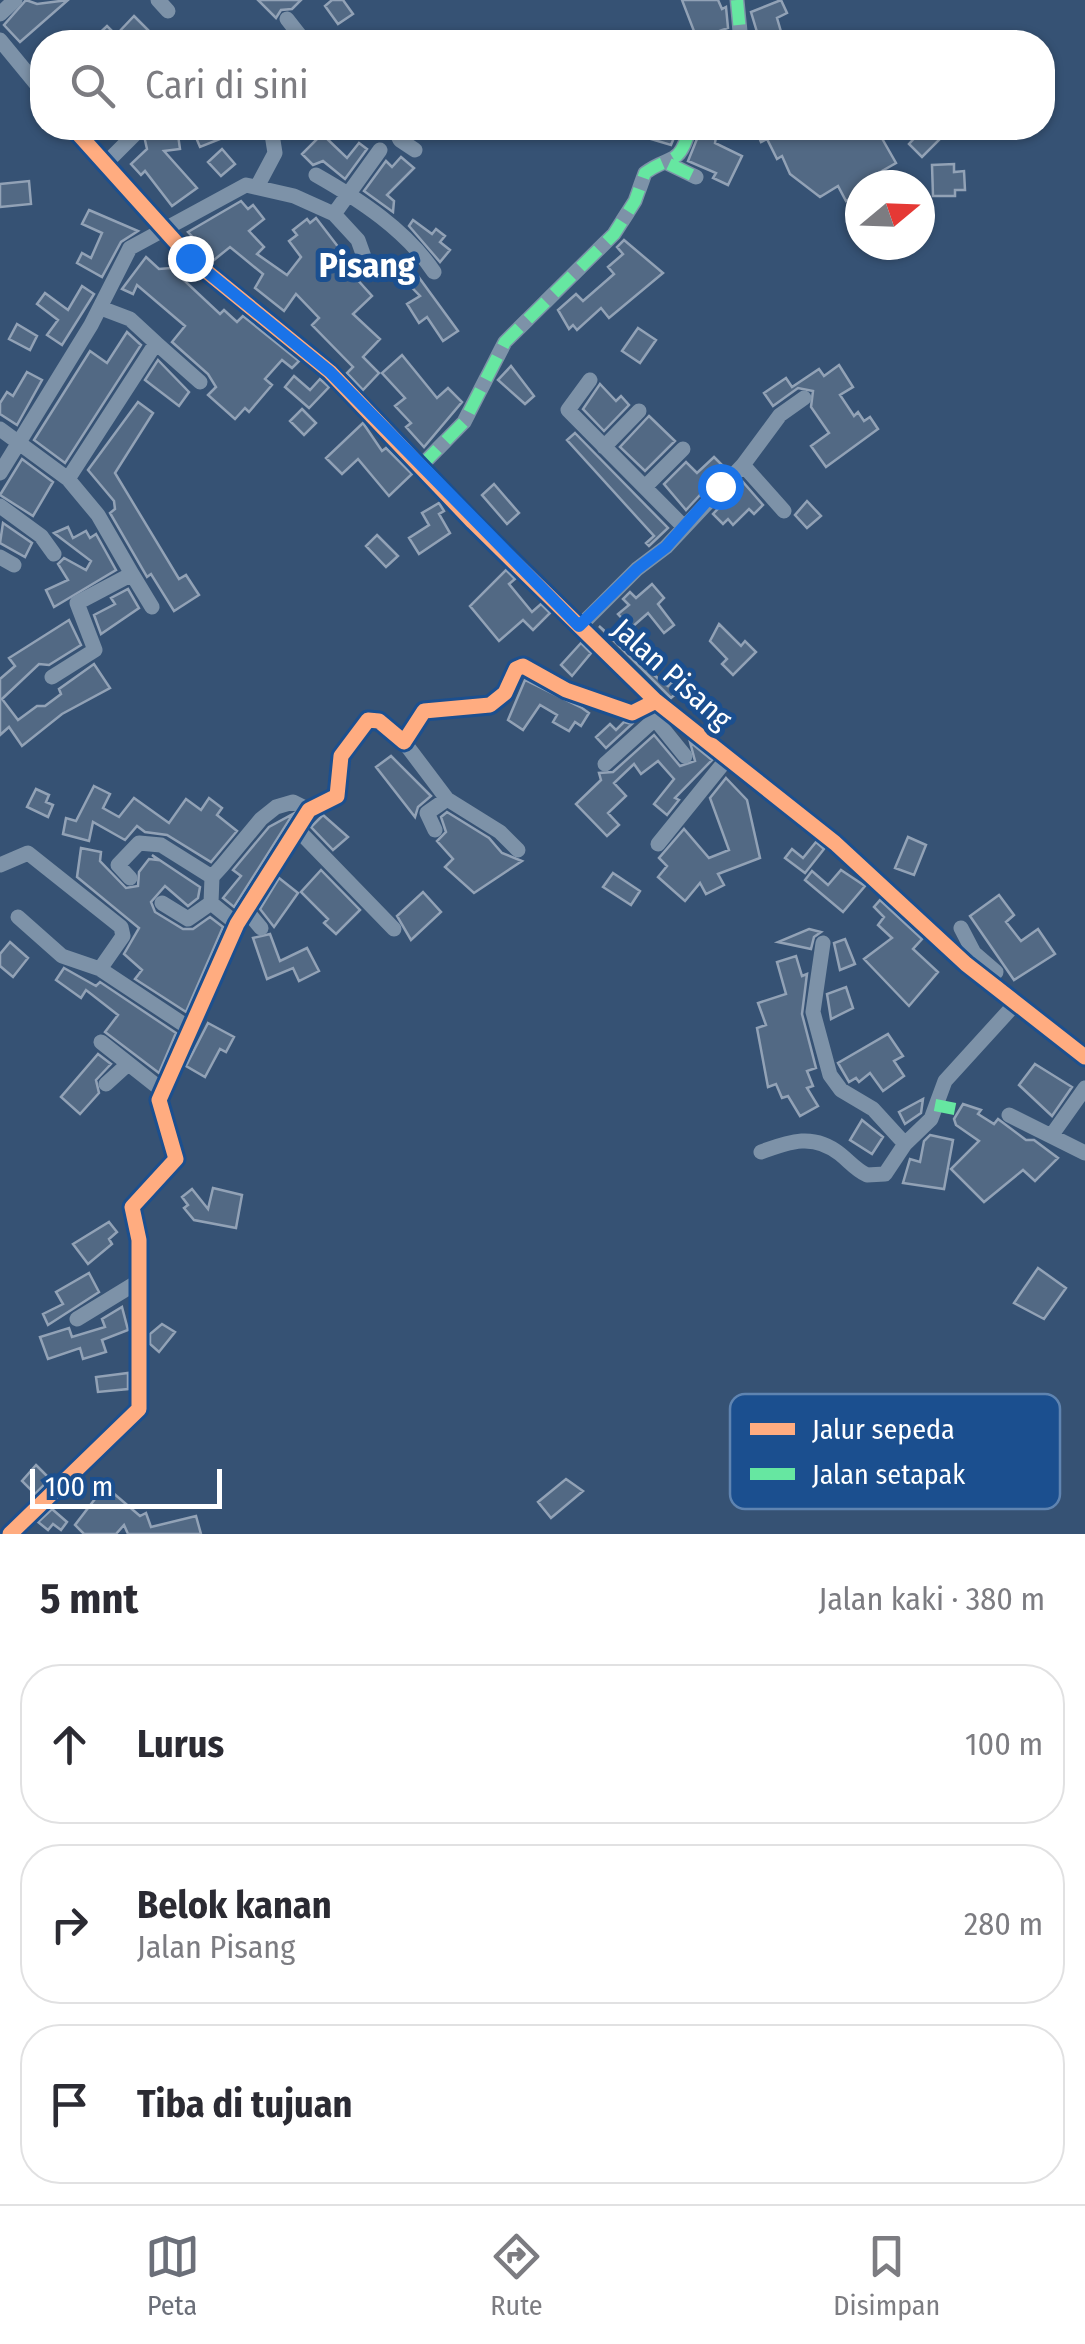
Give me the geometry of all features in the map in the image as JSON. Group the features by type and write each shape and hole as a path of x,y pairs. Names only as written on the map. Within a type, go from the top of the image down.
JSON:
{"street":[{"path":"0,14 15,0"},
{"path":"737,0 740,30"},
{"path":"287,19 296,30"},
{"path":"0,40 30,76"},
{"name":"Jalan Pisang","path":"83,140 156,222 330,372 659,710 835,843 1016,1003 1085,1056"},
{"path":"104,165 130,140"},
{"path":"259,182 275,153 273,140"},
{"path":"400,140 416,150"},
{"path":"420,467 464,422 505,342 614,234 635,201 645,172 668,164 687,140"},
{"path":"342,204 380,150"},
{"path":"668,164 696,176"},
{"path":"316,175 342,204 368,268"},
{"path":"0,474 101,308 130,248 156,222 259,182 342,204 406,239 434,272"},
{"path":"101,308 130,319 200,382"},
{"path":"68,480 156,343"},
{"path":"590,380 568,410 684,527"},
{"path":"579,626 684,527 743,465 780,415 804,398"},
{"path":"604,447 639,411"},
{"path":"0,429 68,480 98,515 152,608"},
{"path":"645,487 683,449"},
{"path":"743,465 784,511"},
{"path":"0,506 41,536 54,554"},
{"path":"52,677 95,650 77,603 132,574"},
{"path":"404,742 424,711 478,709 498,700 522,666 566,690 632,713 659,710"},
{"path":"659,710 685,756"},
{"path":"604,764 659,710"},
{"path":"24,1530 66,1475 139,1409 138,1240 132,1206 176,1159 160,1109 163,1092 178,1064 188,1028 241,917 309,810 337,796 341,756 368,720 379,722 404,742 447,798 500,832 518,850"},
{"path":"658,844 726,760"},
{"path":"435,830 427,814 447,798"},
{"path":"211,903 212,877 276,807 293,802 309,810"},
{"path":"297,829 394,929"},
{"path":"130,878 118,865 139,842 161,845 212,877"},
{"path":"0,865 28,853 120,927 123,936 100,969"},
{"path":"162,902 188,918 211,903"},
{"path":"211,903 260,928"},
{"path":"18,917 28,932 71,962 100,969 188,1028"},
{"path":"961,928 970,959 996,972"},
{"path":"823,943 813,1012 830,1075 841,1090 873,1109 905,1144"},
{"path":"762,1152 791,1141 812,1141 832,1148 860,1172 880,1176 892,1169 905,1144 931,1120 945,1081 1016,1003"},
{"path":"101,1042 163,1092"},
{"path":"106,1084 128,1064"},
{"path":"1052,1136 1085,1088"},
{"path":"1009,1115 1085,1152"},
{"path":"77,1319 136,1283"}],"building":[{"path":"26,0 37,4 68,0 20,42 4,25"},
{"path":"258,0 301,0 292,9 281,10 276,18"},
{"path":"332,0 343,0 353,14 338,24 325,6"},
{"path":"682,0 718,0 722,9 726,7 728,28 694,30"},
{"path":"781,0 787,13 777,18 780,30 756,30 751,12"},
{"path":"134,16 148,30 121,30"},
{"path":"145,140 179,140 180,149 164,151 197,188 172,206 145,171 141,175 131,164 147,149"},
{"path":"197,140 218,140 200,147"},
{"path":"316,140 328,140 347,158 359,143 367,149 345,179 323,161 313,165 302,154"},
{"path":"697,140 716,140 742,156 728,185 713,178 716,173 688,161"},
{"path":"768,140 883,140 896,163 884,170 845,170 845,199 838,186 820,197 790,174 782,156 777,159"},
{"path":"913,140 939,140 922,157 909,144"},
{"path":"222,149 235,164 221,176 208,162"},
{"path":"401,157 414,168 387,195 394,201 393,212 364,191 386,161 392,167"},
{"path":"954,164 954,172 964,171 965,190 955,190 955,196 935,196 932,165"},
{"path":"29,181 31,204 0,207 0,184"},
{"path":"241,201 248,209 253,205 264,219 249,231 264,247 257,254 287,275 301,257 289,241 297,235 293,230 307,219 310,223 316,218 359,274 355,277 372,296 353,314 380,339 363,357 379,373 363,390 347,373 353,367 312,325 319,318 296,294 284,311 255,288 263,274 230,247 214,260 188,232"},
{"path":"89,210 138,231 121,242 102,277 77,263 82,253 91,258 102,233 82,224"},
{"path":"413,220 432,234 436,229 445,236 440,242 450,250 440,262 409,226"},
{"path":"624,240 663,273 609,318 601,308 577,330 573,325 569,329 558,310 576,294 583,301 614,274 608,267 623,254 617,247"},
{"path":"146,257 159,269 171,268 220,314 224,310 237,322 243,316 299,361 292,368 282,360 265,379 272,385 249,412 245,408 235,419 208,395 216,387 208,374 172,342 185,326 137,285 133,294 122,289"},
{"path":"404,257 458,331 443,341 427,317 419,323 407,304 420,296 393,268"},
{"path":"82,286 94,294 62,345 47,335 58,320 37,304 45,293 68,310"},
{"path":"17,324 37,336 30,350 9,339"},
{"path":"638,328 656,340 640,363 622,351"},
{"path":"127,332 141,345 65,463 34,440 90,351 107,363"},
{"path":"402,355 437,398 448,388 462,402 424,447 406,427 411,423 395,406 405,398 382,373"},
{"path":"158,360 189,392 179,406 145,380"},
{"path":"839,365 853,387 840,395 854,416 858,412 864,421 870,417 878,429 826,467 811,446 829,433 811,407 813,391 798,388 773,406 764,393 786,378 792,387 819,369 824,376"},
{"path":"511,366 534,396 525,404 498,380"},
{"path":"27,372 42,380 17,425 0,414 0,403 7,392 13,396"},
{"path":"294,376 310,390 320,379 329,387 309,408 285,387"},
{"path":"600,384 616,401 621,396 629,405 604,431 583,409"},
{"path":"138,402 153,413 115,473 179,579 186,575 199,595 174,611 151,574 147,577 110,513 115,509 114,501 88,470"},
{"path":"302,409 316,423 304,435 290,421"},
{"path":"649,416 675,441 645,471 620,447"},
{"path":"363,423 382,451 386,448 412,474 389,496 358,459 342,474 326,458"},
{"path":"575,433 668,528 649,546 646,543 654,536 567,440"},
{"path":"714,457 725,468 686,510 664,484 686,462 697,473"},
{"path":"22,459 53,482 33,516 0,495"},
{"path":"743,482 763,505 754,514 749,509 733,525 728,519 723,524 713,514"},
{"path":"494,484 519,513 507,524 482,495"},
{"path":"807,501 821,516 807,528 795,515"},
{"path":"439,503 444,511 439,514 450,533 419,554 409,538 429,525 422,513"},
{"path":"3,523 32,543 25,557 0,543"},
{"path":"68,527 73,538 86,531 90,538 96,534 116,570 54,607 46,590 68,580 58,564 64,558 86,570 91,561 54,533"},
{"path":"377,535 398,556 386,567 366,546"},
{"path":"506,570 515,579 509,584 532,612 541,604 550,613 533,630 523,620 499,641 470,606"},
{"path":"652,584 664,598 658,604 674,625 664,633 648,613 631,628 618,614 629,605 623,599 630,592 636,598"},
{"path":"128,589 139,608 101,634 94,615 115,604 111,598"},
{"path":"69,620 81,645 49,665 39,664 2,699 18,720 37,706 45,706 61,694 59,689 94,664 110,688 62,714 22,746 9,727 0,735 0,679 15,666 9,658"},
{"path":"719,624 741,646 745,641 756,652 733,675 722,664 727,659 710,641"},
{"path":"599,626 661,681 668,686 672,682 680,690 671,698"},
{"path":"581,643 591,653 572,676 561,665"},
{"path":"525,680 589,713 581,726 575,722 569,731 553,722 557,715 540,705 523,730 508,720"},
{"path":"624,722 632,724 606,748 596,737 610,724 616,730"},
{"path":"654,735 680,766 695,761 690,742 712,760 675,798 679,800 667,815 654,804 674,779 658,761 641,774 634,764 614,783 626,796 608,813 619,825 607,836 576,804 601,780 599,773 613,772"},
{"path":"391,756 431,796 418,807 415,817 376,767"},
{"path":"726,778 747,800 760,858 718,874 724,885 706,894 700,883 685,901 658,877 667,866 659,858 684,829 709,858 729,850 710,798"},
{"path":"94,786 110,794 103,808 119,817 134,798 169,823 186,799 201,810 209,798 222,808 217,815 237,831 211,862 167,835 145,832 137,826 125,840 93,822 89,841 63,834 66,818 76,821"},
{"path":"36,789 49,795 46,802 53,805 48,817 27,807"},
{"path":"447,812 489,838 502,853 522,861 474,893 445,867 453,859 437,841 446,832 441,817"},
{"path":"293,814 234,907 223,898 241,876 233,870 269,827"},
{"path":"323,815 348,837 333,850 311,827"},
{"path":"908,837 926,845 914,875 895,868"},
{"path":"816,842 824,849 805,873 785,858 792,849 803,858"},
{"path":"81,848 101,852 100,861 126,888 138,886 139,872 149,859 158,860 152,855 200,887 198,898 188,906 165,886 151,902 155,912 183,929 193,929 210,917 223,927 186,1012 135,979 142,970 124,954 139,928 77,877"},
{"path":"321,870 360,910 336,934 324,923 328,919 301,892"},
{"path":"841,870 865,886 843,912 805,880 812,871 828,885"},
{"path":"613,873 640,891 631,905 603,887"},
{"path":"279,878 298,893 274,927 260,909"},
{"path":"423,892 441,912 411,940 397,916"},
{"path":"999,895 1014,915 1006,922 1021,941 1038,929 1055,954 1014,980 970,916"},
{"path":"880,900 922,939 913,949 938,972 909,1006 864,959 892,938 878,925 884,917 874,907"},
{"path":"809,929 821,932 814,937 811,949 778,942"},
{"path":"270,934 280,961 307,948 319,971 299,981 293,968 267,979 253,938"},
{"path":"845,939 855,964 840,970 834,943"},
{"path":"10,942 28,958 13,977 0,966 0,954"},
{"path":"796,956 802,976 807,974 802,1014 816,1068 807,1071 813,1086 807,1088 818,1106 800,1116 788,1096 782,1098 776,1084 768,1087 757,1028 766,1025 758,1003 786,994 777,962"},
{"path":"64,968 96,986 100,982 176,1033 159,1073 105,1032 118,1015 86,990 81,998 56,980"},
{"path":"846,987 853,1008 831,1019 827,994"},
{"path":"208,1023 234,1037 226,1052 220,1049 205,1077 186,1066"},
{"path":"888,1034 903,1056 894,1061 904,1076 883,1091 870,1073 859,1082 856,1078 849,1082 838,1063"},
{"path":"98,1054 111,1064 96,1080 99,1093 80,1114 61,1097"},
{"path":"1035,1064 1072,1087 1052,1116 1019,1085"},
{"path":"923,1099 921,1113 905,1124 899,1112"},
{"path":"963,1104 981,1110 978,1114 994,1124 998,1119 1058,1158 1035,1181 1023,1170 984,1202 951,1169 979,1141 956,1125 954,1119"},
{"path":"862,1120 883,1137 872,1154 850,1140"},
{"path":"930,1135 953,1140 944,1189 903,1183 910,1159 920,1162 924,1141"},
{"path":"213,1188 242,1195 236,1228 194,1220 184,1208 188,1205 182,1197 192,1189 208,1209"},
{"path":"109,1222 117,1232 109,1239 112,1244 88,1264 73,1244"},
{"path":"1038,1268 1066,1288 1044,1319 1014,1303"},
{"path":"89,1273 99,1292 48,1325 43,1314 63,1304 56,1292"},
{"path":"122,1307 128,1330 102,1340 106,1352 83,1359 80,1348 48,1359 40,1337 69,1328 72,1337 105,1327 102,1319"},
{"path":"162,1324 175,1332 159,1352 150,1344 150,1334"},
{"path":"128,1373 128,1389 98,1392 96,1377"},
{"path":"36,1465 50,1479 35,1494 22,1481"},
{"path":"566,1479 583,1491 551,1518 538,1502"},
{"path":"105,1486 140,1516 146,1513 151,1527 196,1516 201,1534 128,1534 124,1525 116,1534 84,1534 75,1525"},
{"path":"52,1509 67,1522 61,1530 53,1524 48,1530 38,1522"}],"marked path":[{"path":"737,0 740,30"},
{"path":"420,467 464,422 505,342 614,234 635,201 645,173 678,155 686,140"},
{"path":"669,164 696,177"},
{"path":"935,1105 955,1109"}],"cycle path":[{"path":"84,140 190,258 330,372 473,522 656,701 835,843 966,964 1085,1057"},
{"path":"10,1534 139,1409 139,1240 132,1207 176,1159 159,1100 237,924 309,810 337,796 341,756 368,720 379,721 404,742 424,711 490,705 505,693 516,669 523,666 566,690 632,713 656,701"}],"district":[{"name":"Pisang","path":"367,265"}],"route":[{"path":"190,258 330,372 472,522 579,626 637,569 666,547 720,486"}]}
